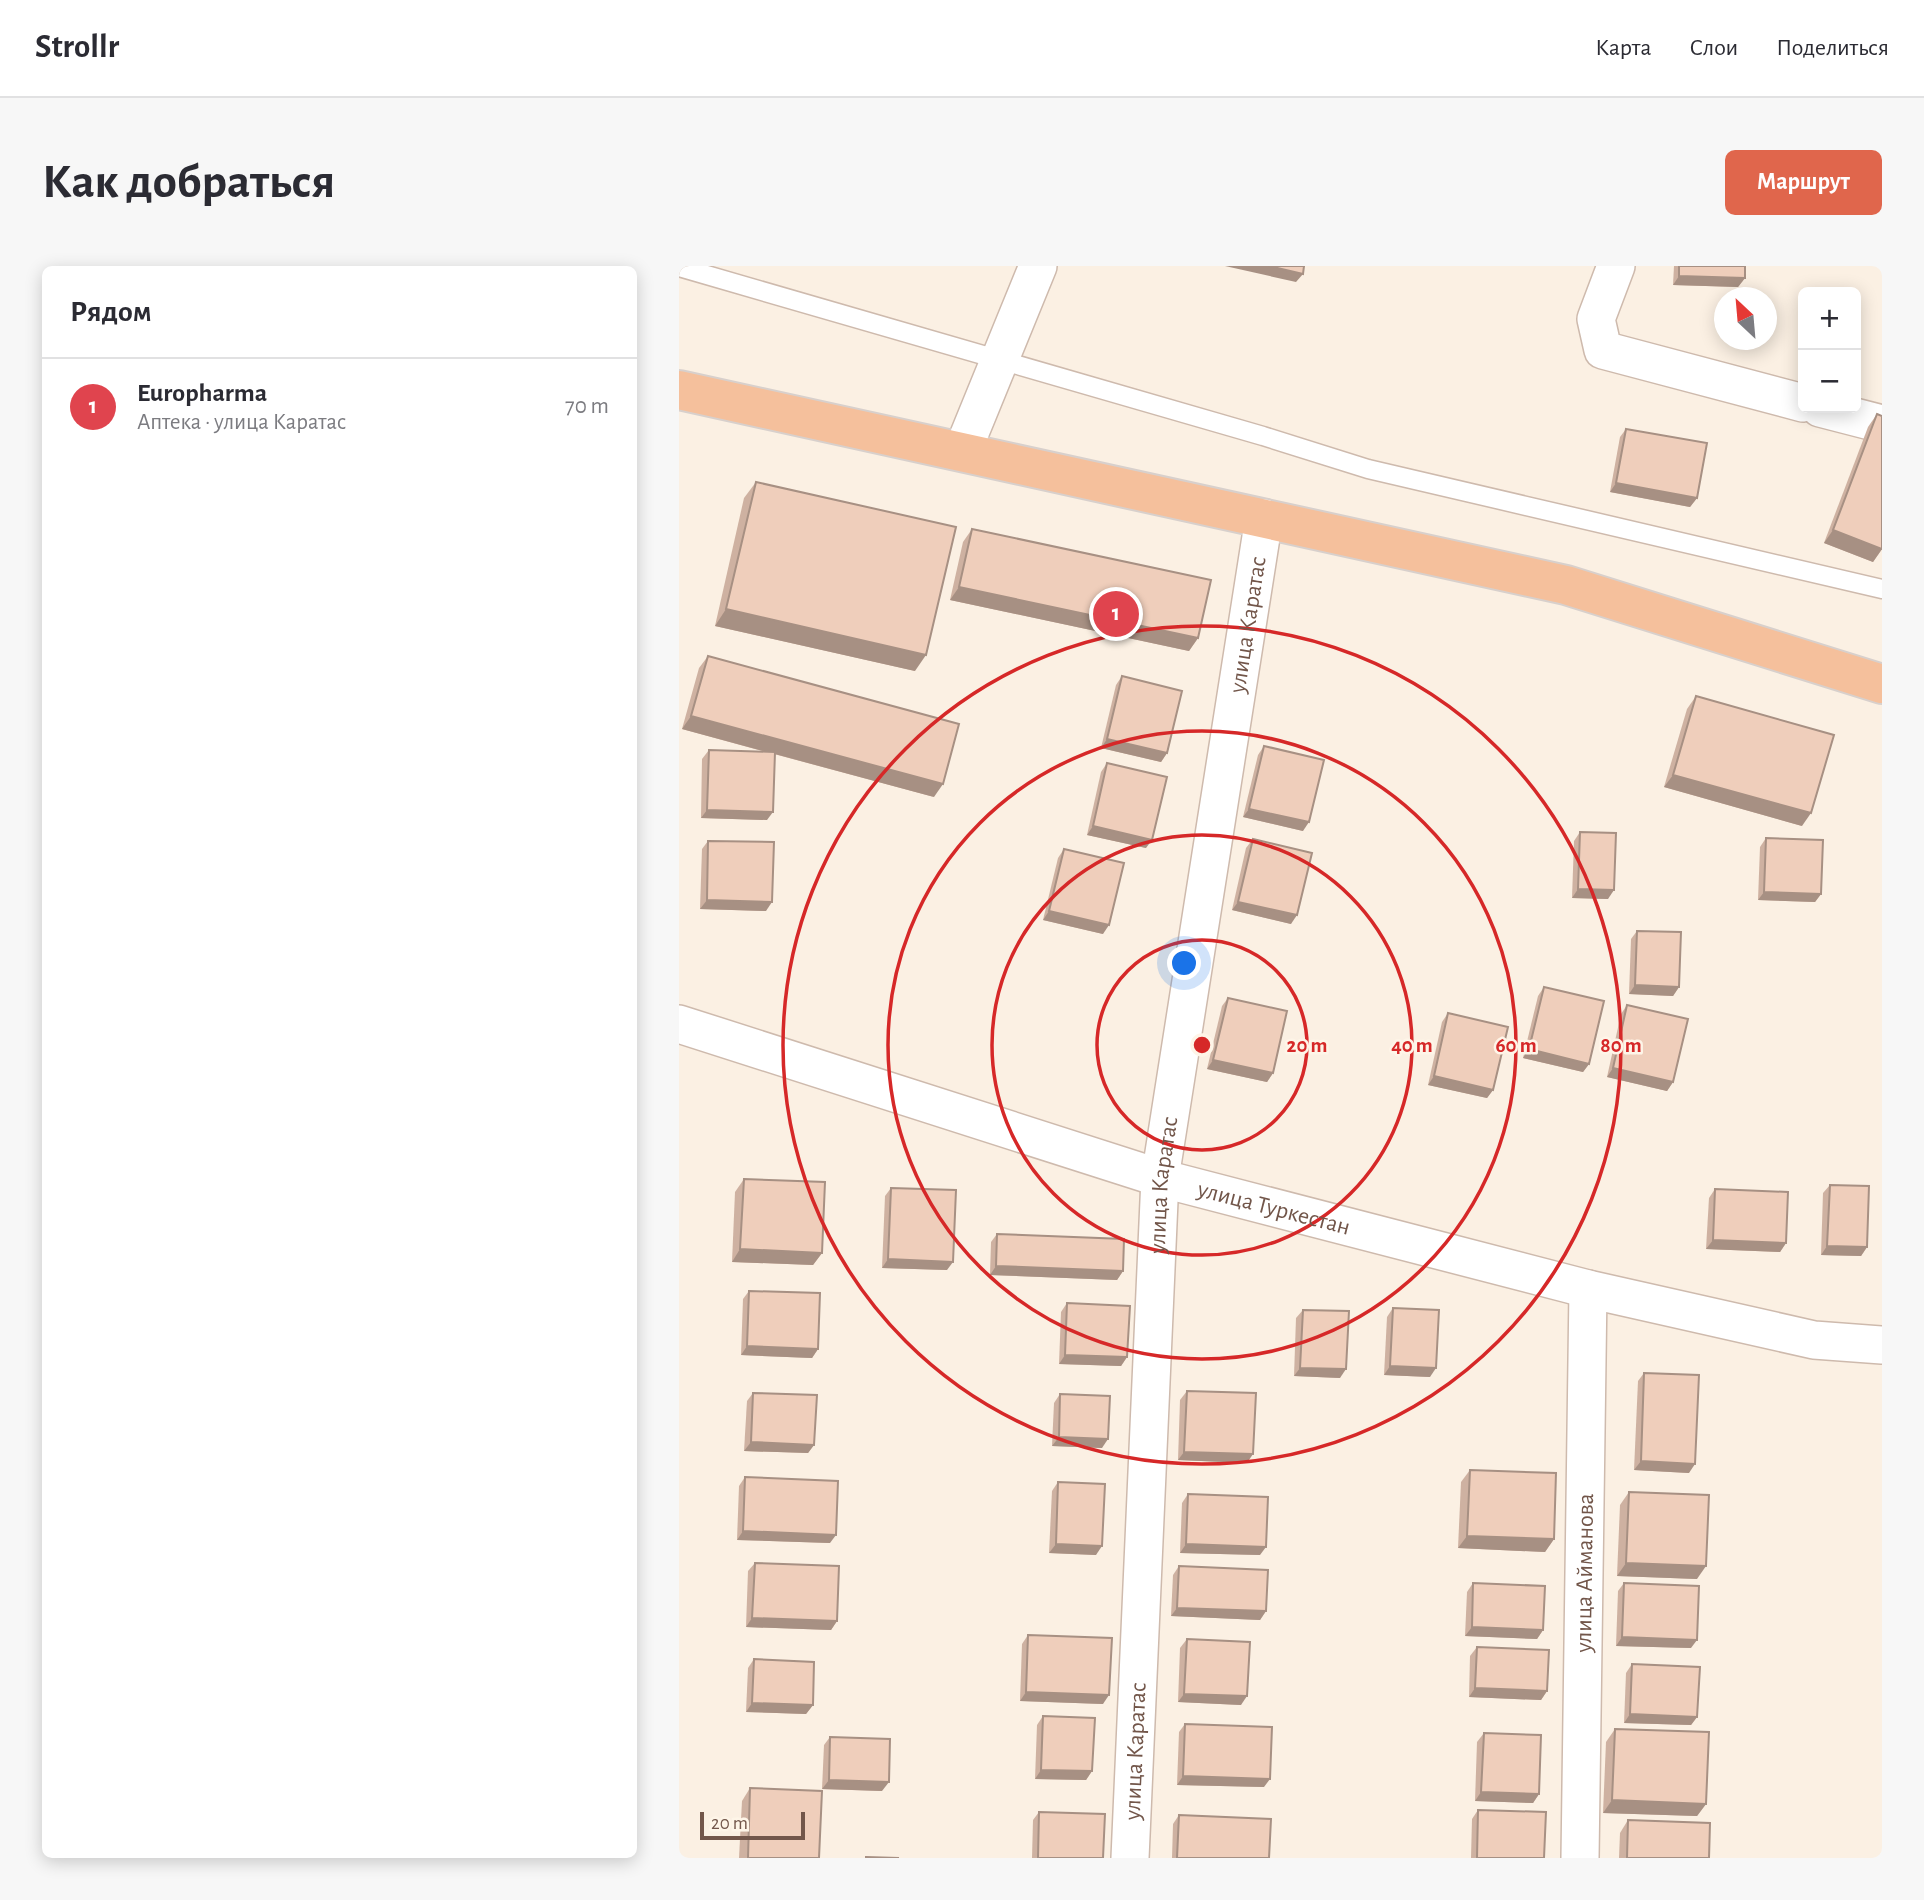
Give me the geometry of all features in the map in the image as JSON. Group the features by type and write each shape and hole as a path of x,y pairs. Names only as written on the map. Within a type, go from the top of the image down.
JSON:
{"highway":[{"path":"679,390 1566,584 1882,684"}],"street":[{"path":"962,452 1038,266"},
{"path":"1616,266 1595,319 1603,350 1798,402"},
{"path":"1839,413 1882,424"},
{"name":"улица Каратас","path":"1130,1858 1160,1178 1264,518"},
{"name":"улица Туркестан","path":"679,1024 1160,1178 1588,1289 1814,1340 1882,1345"},
{"name":"улица Айманова","path":"1580,1858 1588,1289"}],"lane":[{"path":"679,267 1263,436 1368,469 1882,589"}],"building":[{"path":"1269,266 1304,266 1303,274"},
{"path":"1679,266 1745,266 1745,278 1679,276"},
{"path":"1877,414 1882,416 1882,549 1833,530"},
{"path":"1626,429 1707,443 1697,498 1616,483"},
{"path":"756,482 956,527 926,655 726,609"},
{"path":"972,529 1211,580 1198,638 959,587"},
{"path":"708,656 959,724 943,784 691,716"},
{"path":"1122,676 1182,691 1167,753 1107,739"},
{"path":"1696,696 1834,735 1811,813 1673,775"},
{"path":"1264,746 1324,760 1309,822 1249,809"},
{"path":"709,750 775,752 773,812 707,810"},
{"path":"1107,763 1167,777 1152,840 1093,826"},
{"path":"1580,832 1616,833 1614,890 1578,889"},
{"path":"1766,838 1823,840 1821,894 1764,892"},
{"path":"1253,839 1312,853 1297,915 1238,902"},
{"path":"708,841 774,842 772,902 707,900"},
{"path":"1064,849 1124,863 1109,925 1049,911"},
{"path":"1637,931 1681,932 1679,987 1635,985"},
{"path":"1544,987 1604,1001 1589,1064 1529,1049"},
{"path":"1228,998 1287,1011 1273,1073 1213,1060"},
{"path":"1627,1005 1688,1019 1673,1082 1613,1068"},
{"path":"1448,1013 1508,1027 1493,1090 1434,1076"},
{"path":"744,1179 825,1182 822,1253 740,1249"},
{"path":"1830,1185 1869,1186 1867,1247 1827,1246"},
{"path":"891,1188 956,1190 953,1262 888,1259"},
{"path":"1715,1189 1788,1192 1786,1243 1713,1240"},
{"path":"997,1234 1124,1239 1123,1271 996,1266"},
{"path":"749,1291 820,1293 818,1349 747,1346"},
{"path":"1067,1303 1130,1306 1127,1357 1065,1355"},
{"path":"1393,1308 1439,1310 1436,1368 1390,1366"},
{"path":"1303,1310 1349,1311 1346,1369 1300,1368"},
{"path":"1644,1373 1699,1375 1695,1464 1641,1461"},
{"path":"1187,1391 1256,1393 1253,1454 1184,1452"},
{"path":"753,1393 817,1395 814,1445 751,1442"},
{"path":"1060,1394 1110,1396 1108,1439 1059,1437"},
{"path":"1470,1470 1556,1473 1554,1539 1467,1536"},
{"path":"745,1477 838,1481 836,1535 743,1531"},
{"path":"1058,1482 1105,1484 1102,1546 1056,1544"},
{"path":"1629,1492 1709,1495 1706,1566 1626,1563"},
{"path":"1188,1494 1268,1497 1266,1547 1186,1544"},
{"path":"755,1563 839,1566 837,1621 752,1618"},
{"path":"1179,1566 1268,1570 1266,1611 1177,1608"},
{"path":"1473,1583 1545,1586 1543,1630 1472,1627"},
{"path":"1624,1583 1699,1586 1697,1640 1622,1637"},
{"path":"1028,1635 1112,1638 1109,1695 1026,1692"},
{"path":"1187,1639 1250,1642 1247,1696 1184,1694"},
{"path":"1477,1647 1549,1650 1547,1691 1475,1688"},
{"path":"754,1659 814,1662 813,1705 752,1703"},
{"path":"1632,1664 1700,1667 1697,1717 1630,1714"},
{"path":"1043,1716 1095,1718 1092,1771 1041,1770"},
{"path":"1185,1724 1272,1727 1270,1779 1183,1776"},
{"path":"1615,1729 1709,1732 1706,1804 1612,1800"},
{"path":"1484,1733 1541,1735 1539,1794 1481,1792"},
{"path":"830,1737 890,1739 889,1782 829,1780"},
{"path":"750,1788 822,1791 819,1858 748,1858"},
{"path":"1478,1810 1546,1812 1544,1858 1477,1858"},
{"path":"1039,1812 1105,1814 1103,1858 1038,1858"},
{"path":"1179,1815 1271,1819 1269,1858 1177,1858"},
{"path":"1628,1820 1710,1823 1709,1858 1627,1858"}],"place":[{"name":"Europharma","path":"1116,614"}]}
